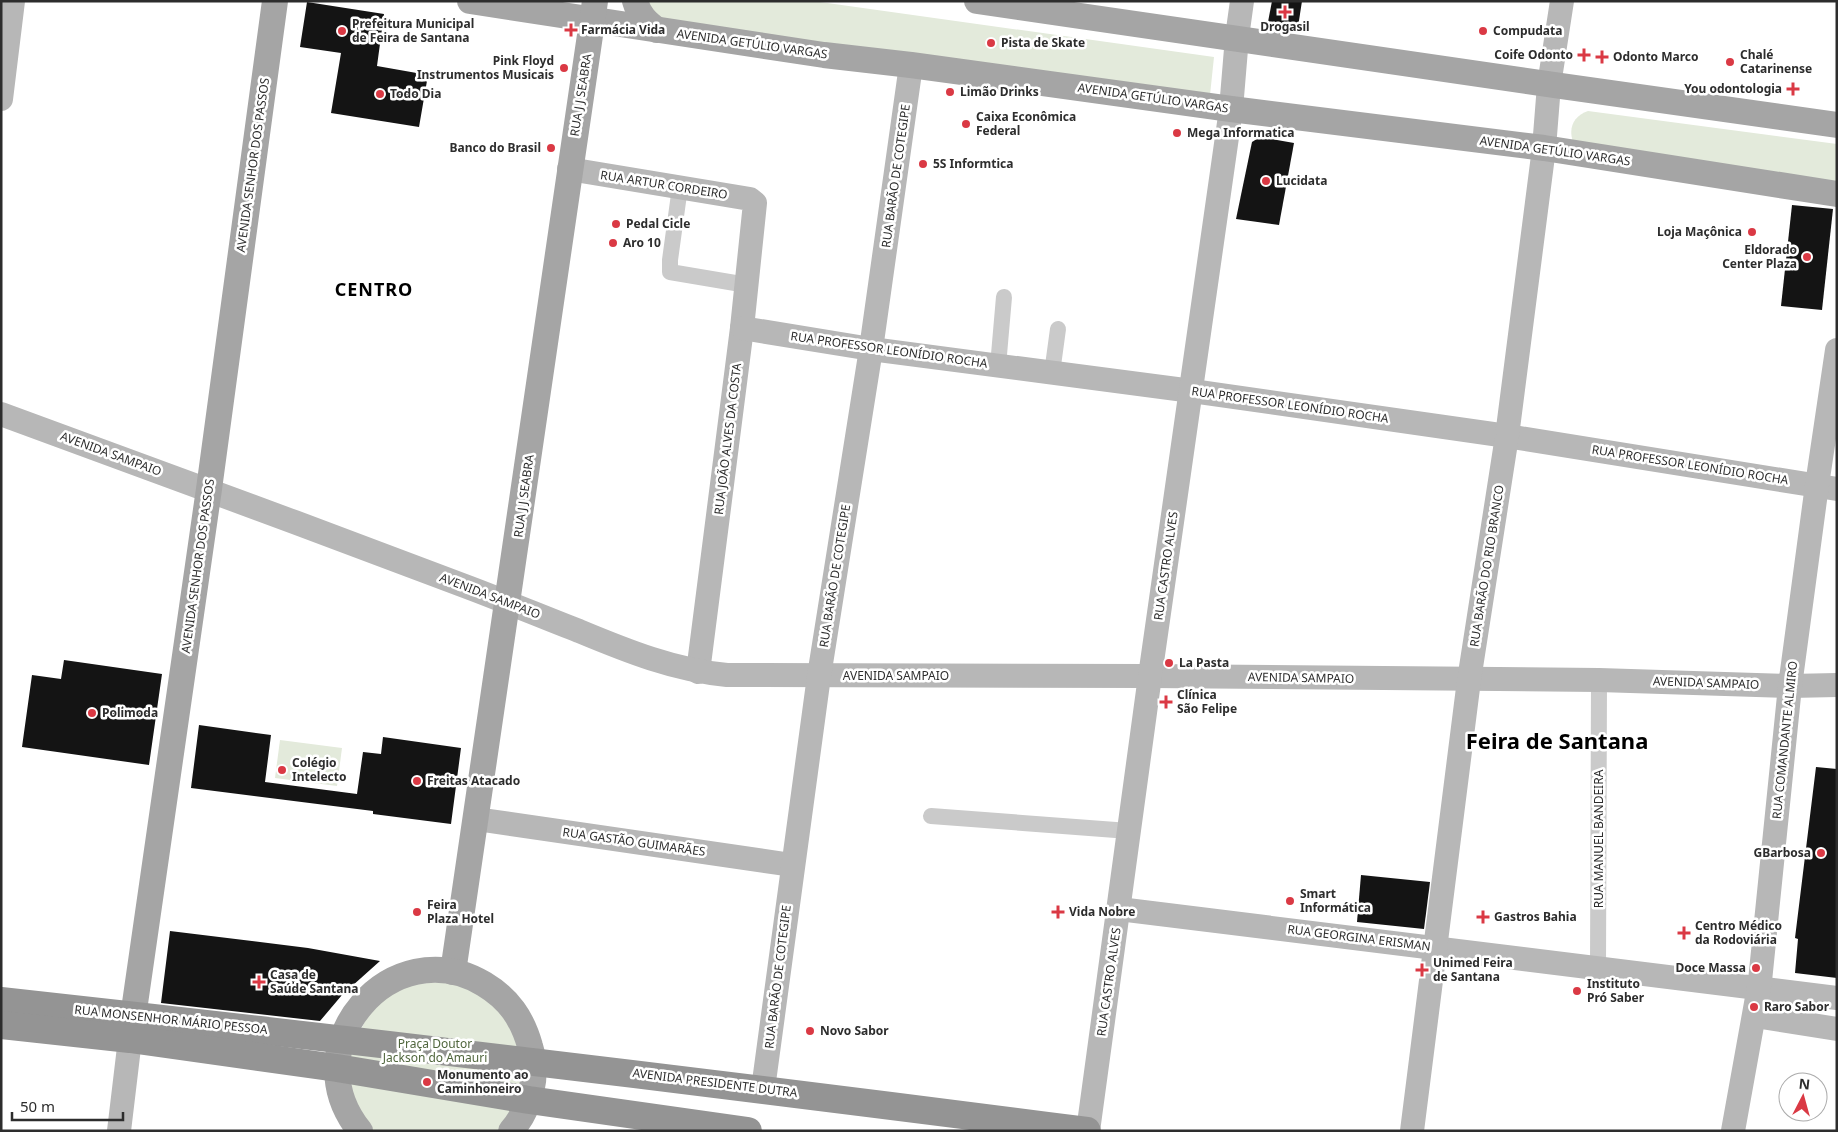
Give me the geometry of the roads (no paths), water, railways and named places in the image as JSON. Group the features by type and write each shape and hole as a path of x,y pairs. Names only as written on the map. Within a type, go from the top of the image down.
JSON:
{"highway":[{"name":"RUA MONSENHOR MÁRIO PESSOA","path":"1,1001 337,1068"},
{"name":"RUA MONSENHOR MÁRIO PESSOA","path":"1,1025 132,1027 341,1038"},
{"name":"AVENIDA PRESIDENTE DUTRA","path":"341,1038 534,1063 763,1088 1088,1131"},
{"path":"337,1068 529,1100 748,1131"}],"main road":[{"name":"AVENIDA SENHOR DOS PASSOS","path":"132,1027 209,489 275,1"},
{"name":"AVENIDA GETÚLIO VARGAS","path":"470,1 527,9 594,10 657,30 824,55 912,65 1230,109 1544,148 1837,194"},
{"path":"527,9 556,1"},
{"path":"635,1 646,23 657,30"},
{"path":"977,1 1237,37 1549,85 1837,125"},
{"name":"RUA J J SEABRA","path":"453,972 509,603 569,169 594,10"},
{"path":"360,1131 343,1103 338,1082 337,1068 341,1038 364,1000 380,987 396,978 434,970 453,972 476,979 496,992 514,1010 525,1028 533,1055 534,1076 529,1100 516,1126 511,1131"}],"street":[{"path":"1,99 13,1"},
{"name":"RUA CASTRO ALVES","path":"1088,1131 1150,676 1192,391 1230,109 1242,1"},
{"name":"RUA BARÃO DO RIO BRANCO","path":"1412,1131 1469,680 1507,436 1544,148 1549,85 1562,1"},
{"name":"RUA BARÃO DE COTEGIPE","path":"763,1088 819,676 871,349 912,65"},
{"name":"RUA ARTUR CORDEIRO","path":"569,169 750,199 753,200 756,206"},
{"path":"680,187 670,272 747,284"},
{"name":"RUA JOÃO ALVES DA COSTA","path":"698,672 756,206"},
{"path":"998,366 1004,297"},
{"name":"RUA PROFESSOR LEONÍDIO ROCHA","path":"742,328 871,349 1192,391 1507,436 1827,487"},
{"path":"1052,373 1058,329"},
{"name":"RUA COMANDANTE ALMIRO","path":"1733,1131 1759,989 1790,686 1827,487 1837,350"},
{"name":"AVENIDA SAMPAIO","path":"1,414 209,489 664,664 698,672 727,675 1599,680 1790,686 1837,685"},
{"name":"RUA MANUEL BANDEIRA","path":"1598,968 1599,680"},
{"path":"931,816 1129,831"},
{"name":"RUA GASTÃO GUIMARÃES","path":"476,820 792,865"},
{"name":"RUA GEORGINA ERISMAN","path":"1119,909 1837,998"},
{"path":"1755,1016 1837,1029"},
{"name":"AVENIDA SENHOR DOS PASSOS","path":"119,1131 132,1027"}],"place":[{"name":"Drogasil","path":"1285,12"},
{"name":"Farmácia Vida","path":"571,30"},
{"name":"Prefeitura Municipal de Feira de Santana","path":"342,31"},
{"name":"Compudata","path":"1483,31"},
{"name":"Pista de Skate","path":"991,43"},
{"name":"Coife Odonto","path":"1584,55"},
{"name":"Odonto Marco","path":"1602,57"},
{"name":"Chalé Catarinense","path":"1730,62"},
{"name":"Pink Floyd Instrumentos Musicais","path":"564,68"},
{"name":"You odontologia","path":"1793,89"},
{"name":"Limão Drinks","path":"950,92"},
{"name":"Todo Dia","path":"380,94"},
{"name":"Caixa Econômica Federal","path":"966,124"},
{"name":"Mega Informatica","path":"1177,133"},
{"name":"Banco do Brasil","path":"551,148"},
{"name":"5S Informtica","path":"923,164"},
{"name":"Lucidata","path":"1266,181"},
{"name":"Pedal Cicle","path":"616,224"},
{"name":"Loja Maçônica","path":"1752,232"},
{"name":"Aro 10","path":"613,243"},
{"name":"Eldorado Center Plaza","path":"1807,257"},
{"name":"La Pasta","path":"1169,663"},
{"name":"Clínica São Felipe","path":"1166,702"},
{"name":"Polimoda","path":"92,713"},
{"name":"Colégio Intelecto","path":"282,770"},
{"name":"Freitas Atacado","path":"417,781"},
{"name":"GBarbosa","path":"1821,853"},
{"name":"Smart Informática","path":"1290,901"},
{"name":"Feira Plaza Hotel","path":"417,912"},
{"name":"Vida Nobre","path":"1058,912"},
{"name":"Gastros Bahia","path":"1483,917"},
{"name":"Centro Médico da Rodoviária","path":"1684,933"},
{"name":"Doce Massa","path":"1756,968"},
{"name":"Unimed Feira de Santana","path":"1422,970"},
{"name":"Casa de Saúde Santana","path":"259,982"},
{"name":"Instituto Pró Saber","path":"1577,991"},
{"name":"Raro Sabor","path":"1754,1007"},
{"name":"Novo Sabor","path":"810,1031"},
{"name":"Monumento ao Caminhoneiro","path":"427,1082"}],"district":[{"name":"CENTRO","path":"374,290"},
{"name":"Feira de Santana","path":"1557,741"}],"park label":[{"name":"Praça Doutor Jackson do Amauri","path":"435,1051"}]}
